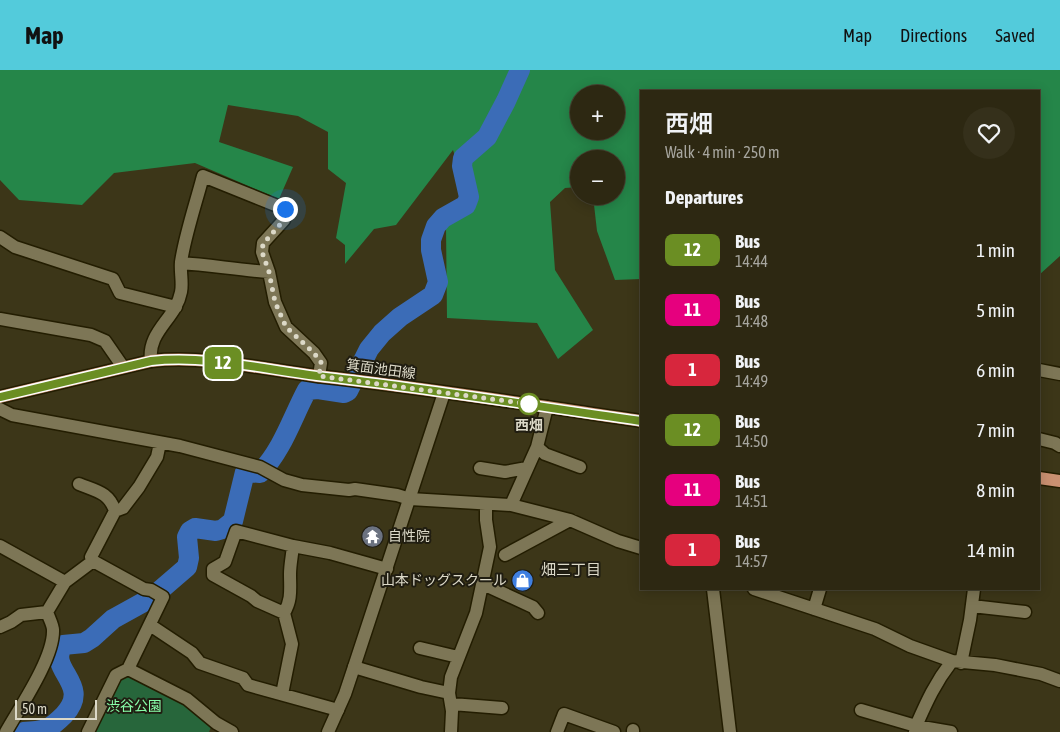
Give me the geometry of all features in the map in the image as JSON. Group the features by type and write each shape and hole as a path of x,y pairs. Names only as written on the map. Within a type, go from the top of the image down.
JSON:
{"main road":[{"name":"箕面池田線","path":"0,397 151,361 171,359 199,360 640,420"},
{"path":"1040,478 1060,481"}],"street":[{"path":"151,361 150,350 158,332 176,307 181,292 181,263 203,176 285,209 284,220 263,244 262,252 269,272 275,302 286,327 321,362 322,376"},
{"path":"0,237 15,247 113,279 120,293 176,307"},
{"path":"181,263 269,272"},
{"path":"0,319 90,335 105,341 123,367"},
{"path":"1040,370 1060,374"},
{"path":"328,732 354,667 444,393"},
{"path":"512,505 537,447 547,407"},
{"path":"0,409 12,414 160,444 180,446 260,467 284,480 302,485 348,490 355,489 397,495 410,499 512,505 570,520 640,548"},
{"path":"1040,439 1060,446"},
{"path":"88,732 116,674 128,669 162,597 92,561 90,557 115,511 123,508 139,487 157,457 160,444"},
{"path":"537,447 545,454 580,467"},
{"path":"487,466 506,472 527,468"},
{"path":"79,484 104,494 112,503 115,511"},
{"path":"451,732 451,678 476,613 490,547 486,504"},
{"path":"505,555 570,520"},
{"path":"284,613 257,601 252,596 213,575 213,569 225,562 236,532 330,553 387,569"},
{"path":"0,546 64,582"},
{"path":"284,613 289,606 292,587 290,575 293,546"},
{"path":"47,612 64,582 92,561"},
{"path":"483,584 534,607 538,613"},
{"path":"713,590 730,732"},
{"path":"757,590 875,629 910,646 956,662 995,665 1041,674 1060,681"},
{"path":"814,609 820,590"},
{"path":"916,729 938,679 956,662 972,606 974,590"},
{"path":"972,606 1025,612"},
{"path":"0,627 21,615 47,612"},
{"path":"6,732 50,650 54,630 47,612"},
{"path":"282,694 292,644 284,613"},
{"path":"150,625 192,653 200,662 243,678 248,685 338,710"},
{"path":"420,648 458,657"},
{"path":"354,667 421,687 450,698 502,708"},
{"path":"128,669 187,699 214,728 232,732"},
{"path":"861,710 916,729 951,732"},
{"path":"557,732 564,714 614,732"}],"green space":[{"path":"0,70 1060,70 1060,256 1040,274 1040,90 640,90 640,279 615,280 597,231 594,205 625,205 625,150 570,150 570,188 565,188 550,202 555,270 593,330 558,359 537,323 447,318 446,227 467,192 453,150 396,225 374,229 345,264 345,245 336,238 346,183 328,169 328,132 298,116 228,105 219,142 293,167 279,199 195,163 114,173 82,205 19,200 0,180"},
{"name":"渋谷公園","path":"129,674 173,696 193,710 211,727 209,732 95,732 116,679"}],"waterway":[{"path":"23,732 37,731 50,727 64,715 72,704 74,694 72,686 60,662 59,654 63,645 84,643 92,638 113,619 151,598 187,567 189,558 187,537 190,531 195,528 216,531 223,529 233,521 245,472 260,473 268,464 281,444 307,390 318,389 344,393 348,391 369,349 382,333 400,317 433,295 438,282 431,250 431,240 436,226 443,218 466,205 469,197 462,166 463,158 487,137 520,70"}],"bus line":[{"name":"12","path":"0,397 151,361 171,359 199,360 326,376 640,421"}],"place":[{"name":"西畑","path":"529,404"},
{"name":"自性院","path":"372,536"},
{"name":"山本ドッグスクール","path":"523,580"}],"district":[{"name":"畑三丁目","path":"571,569"}],"route":[{"path":"285,209 284,220 263,244 262,252 269,272 275,302 286,327 321,362 319,376 529,404"}]}
